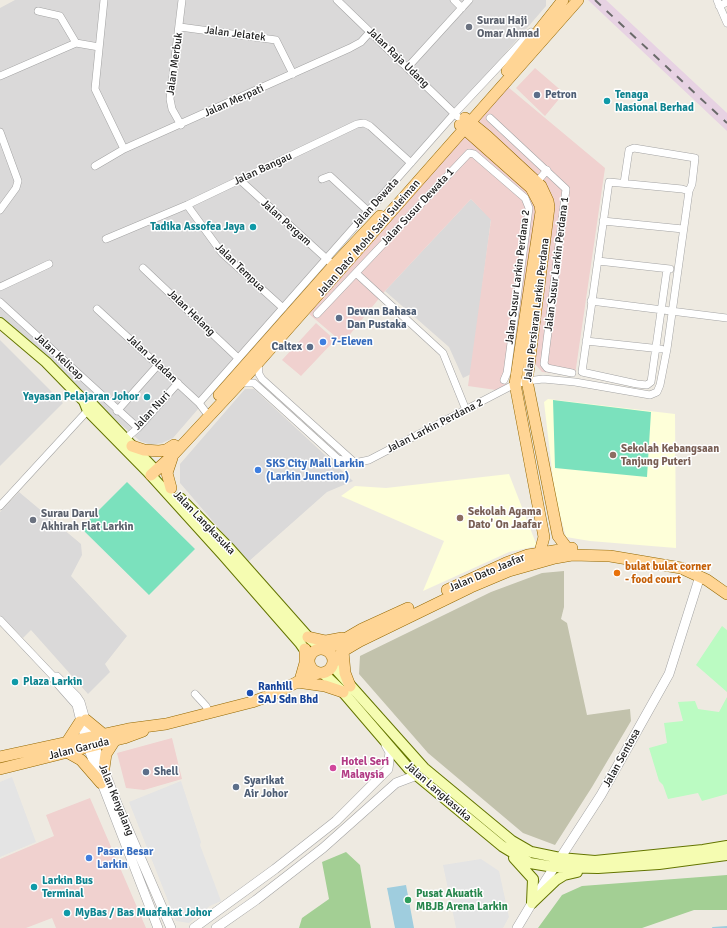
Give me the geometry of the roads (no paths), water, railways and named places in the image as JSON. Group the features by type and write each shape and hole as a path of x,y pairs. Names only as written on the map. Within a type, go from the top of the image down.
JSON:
{"main road":[{"name":"Jalan Dato' Mohd Said Suleiman","path":"151,471 240,383 258,363 290,314 330,262 418,175 462,121 577,1"},
{"name":"Jalan Dato' Mohd Said Suleiman","path":"173,450 202,407 290,314 507,71 560,4"},
{"name":"Jalan Persiaran Larkin Perdana","path":"462,121 546,195 549,207 515,384 544,537 540,552"},
{"name":"Jalan Persiaran Larkin Perdana","path":"532,301 527,381 558,536 567,548"},
{"name":"Jalan Langkasuka","path":"0,323 46,362 151,471 171,488 230,549 308,637 324,649"},
{"name":"Jalan Langkasuka","path":"88,406 129,442 151,471 308,656"},
{"path":"129,442 144,450 173,450 167,473 171,488"},
{"name":"Jalan Dato Jaafar","path":"324,649 346,637 475,576 506,563 540,552 567,548 599,548 638,551 669,559 681,568"},
{"name":"Jalan Dato Jaafar","path":"333,664 344,650 475,585 531,563 572,555 636,559 681,568 700,576 727,594"},
{"path":"308,637 326,641 346,637"},
{"path":"347,689 297,681 308,656 314,651 324,649 332,655 333,664 347,689 424,768 512,841 532,852 560,858 613,860 727,846"},
{"path":"344,650 347,689"},
{"path":"308,656 312,669 321,673 333,664"},
{"name":"Jalan Langkasuka","path":"321,673 347,689 381,735 416,775 508,851 530,864 554,868 598,868"},
{"name":"Jalan Garuda","path":"0,757 67,747 89,742 115,740 157,726 255,701 274,694 297,681 321,673"},
{"path":"101,783 81,760 67,747 83,721 103,734"},
{"name":"Jalan Garuda","path":"89,742 103,734 128,729 157,726"},
{"path":"104,768 106,754 115,740"},
{"name":"Jalan Garuda","path":"0,769 67,747"},
{"path":"508,851 533,879 534,889 532,903"},
{"path":"532,903 564,874 598,868 659,864 727,855"}],"street":[{"path":"104,0 95,89 124,149"},
{"name":"Jalan Merbuk","path":"181,125 172,109 170,98 180,27 182,0"},
{"name":"Jalan Raja Udang","path":"338,0 462,121"},
{"path":"454,0 462,8"},
{"path":"407,68 469,0"},
{"path":"727,2 718,3 727,23"},
{"path":"38,11 60,16 76,43"},
{"name":"Jalan Jelatek","path":"180,27 276,40 293,74"},
{"name":"Jalan Merpati","path":"95,166 124,149 181,125 356,45 361,42 370,32"},
{"path":"0,76 76,43 99,47"},
{"name":"Jalan Susur Larkin Perdana 1","path":"490,118 564,186 567,195 552,302 545,367 572,373"},
{"name":"Jalan Dewata","path":"330,262 368,211 411,163 462,121"},
{"name":"Jalan Bangau","path":"106,239 187,205 357,124 370,126 411,163"},
{"path":"0,132 18,181 16,188 0,210"},
{"path":"586,341 667,349 688,191 692,184 695,158 634,148 629,150 624,183"},
{"name":"Jalan Susur Larkin Perdana 2","path":"469,153 474,154 522,195 525,198 529,208 504,380"},
{"name":"Jalan Susur Dewata 1","path":"317,314 469,153"},
{"path":"522,195 547,170"},
{"path":"322,179 330,176 368,211"},
{"name":"Jalan Pergam","path":"240,180 330,262"},
{"path":"667,268 657,348 651,382 647,385 584,374 582,372 591,301 609,182 688,191"},
{"name":"Jalan Tempua","path":"187,205 222,253 290,314"},
{"path":"603,221 683,229"},
{"path":"598,261 677,270"},
{"path":"0,288 49,264"},
{"name":"Jalan Helang","path":"144,268 238,358"},
{"path":"356,273 443,353 466,410"},
{"path":"516,300 552,302"},
{"path":"591,301 727,318"},
{"name":"Jalan Kelicap","path":"0,302 117,411 138,428"},
{"name":"Jalan Jeladan","path":"97,309 202,407"},
{"path":"202,407 238,358 290,314"},
{"name":"Jalan Larkin Perdana 2","path":"240,383 254,383 338,460 354,462 369,460 515,384 527,381 543,379 575,382 650,395 656,392 660,385 667,349"},
{"path":"258,363 259,374 262,379 354,462"},
{"path":"117,411 158,365"},
{"name":"Jalan Nuri","path":"129,442 138,428 178,383"},
{"path":"0,506 88,406"},
{"name":"Jalan Sentosa","path":"517,928 601,795 669,674 700,576"},
{"path":"0,620 53,676 53,679 76,705 83,721 89,742"},
{"path":"195,694 206,706 209,713"},
{"path":"193,928 317,838 385,774 388,769 390,752 381,735"},
{"name":"Jalan Kenyalang","path":"89,742 104,768 118,806 170,926"},
{"name":"Jalan Kenyalang","path":"89,742 101,783 158,928"},
{"path":"216,928 256,900 323,848 396,783 416,775"},
{"path":"170,926 179,928"}],"water":[{"path":"406,885 414,928 395,928 387,888"}],"waterway":[{"path":"713,928 727,927"}],"railway":[{"path":"595,0 727,123"}],"place":[{"name":"Surau Haji Omar Ahmad","path":"469,27"},
{"name":"Petron","path":"537,95"},
{"name":"Tenaga Nasional Berhad","path":"607,101"},
{"name":"Tadika Assofea Jaya","path":"253,227"},
{"name":"Dewan Bahasa Dan Pustaka","path":"339,318"},
{"name":"7-Eleven","path":"323,342"},
{"name":"Caltex","path":"310,347"},
{"name":"Yayasan Pelajaran Johor","path":"147,397"},
{"name":"Sekolah Kebangsaan Tanjung Puteri","path":"613,455"},
{"name":"SKS City Mall Larkin (Larkin Junction)","path":"258,470"},
{"name":"Sekolah Agama Dato' On Jaafar","path":"460,518"},
{"name":"Surau Darul Akhirah Flat Larkin","path":"33,520"},
{"name":"bulat bulat corner - food court","path":"617,573"},
{"name":"Plaza Larkin","path":"15,682"},
{"name":"Ranhill SAJ Sdn Bhd","path":"250,693"},
{"name":"Hotel Seri Malaysia","path":"333,768"},
{"name":"Shell","path":"146,772"},
{"name":"Syarikat Air Johor","path":"236,787"},
{"name":"Pasar Besar Larkin","path":"89,858"},
{"name":"Larkin Bus Terminal","path":"34,887"},
{"name":"Pusat Akuatik MBJB Arena Larkin","path":"408,900"},
{"name":"MyBas / Bas Muafakat Johor","path":"67,913"}]}
